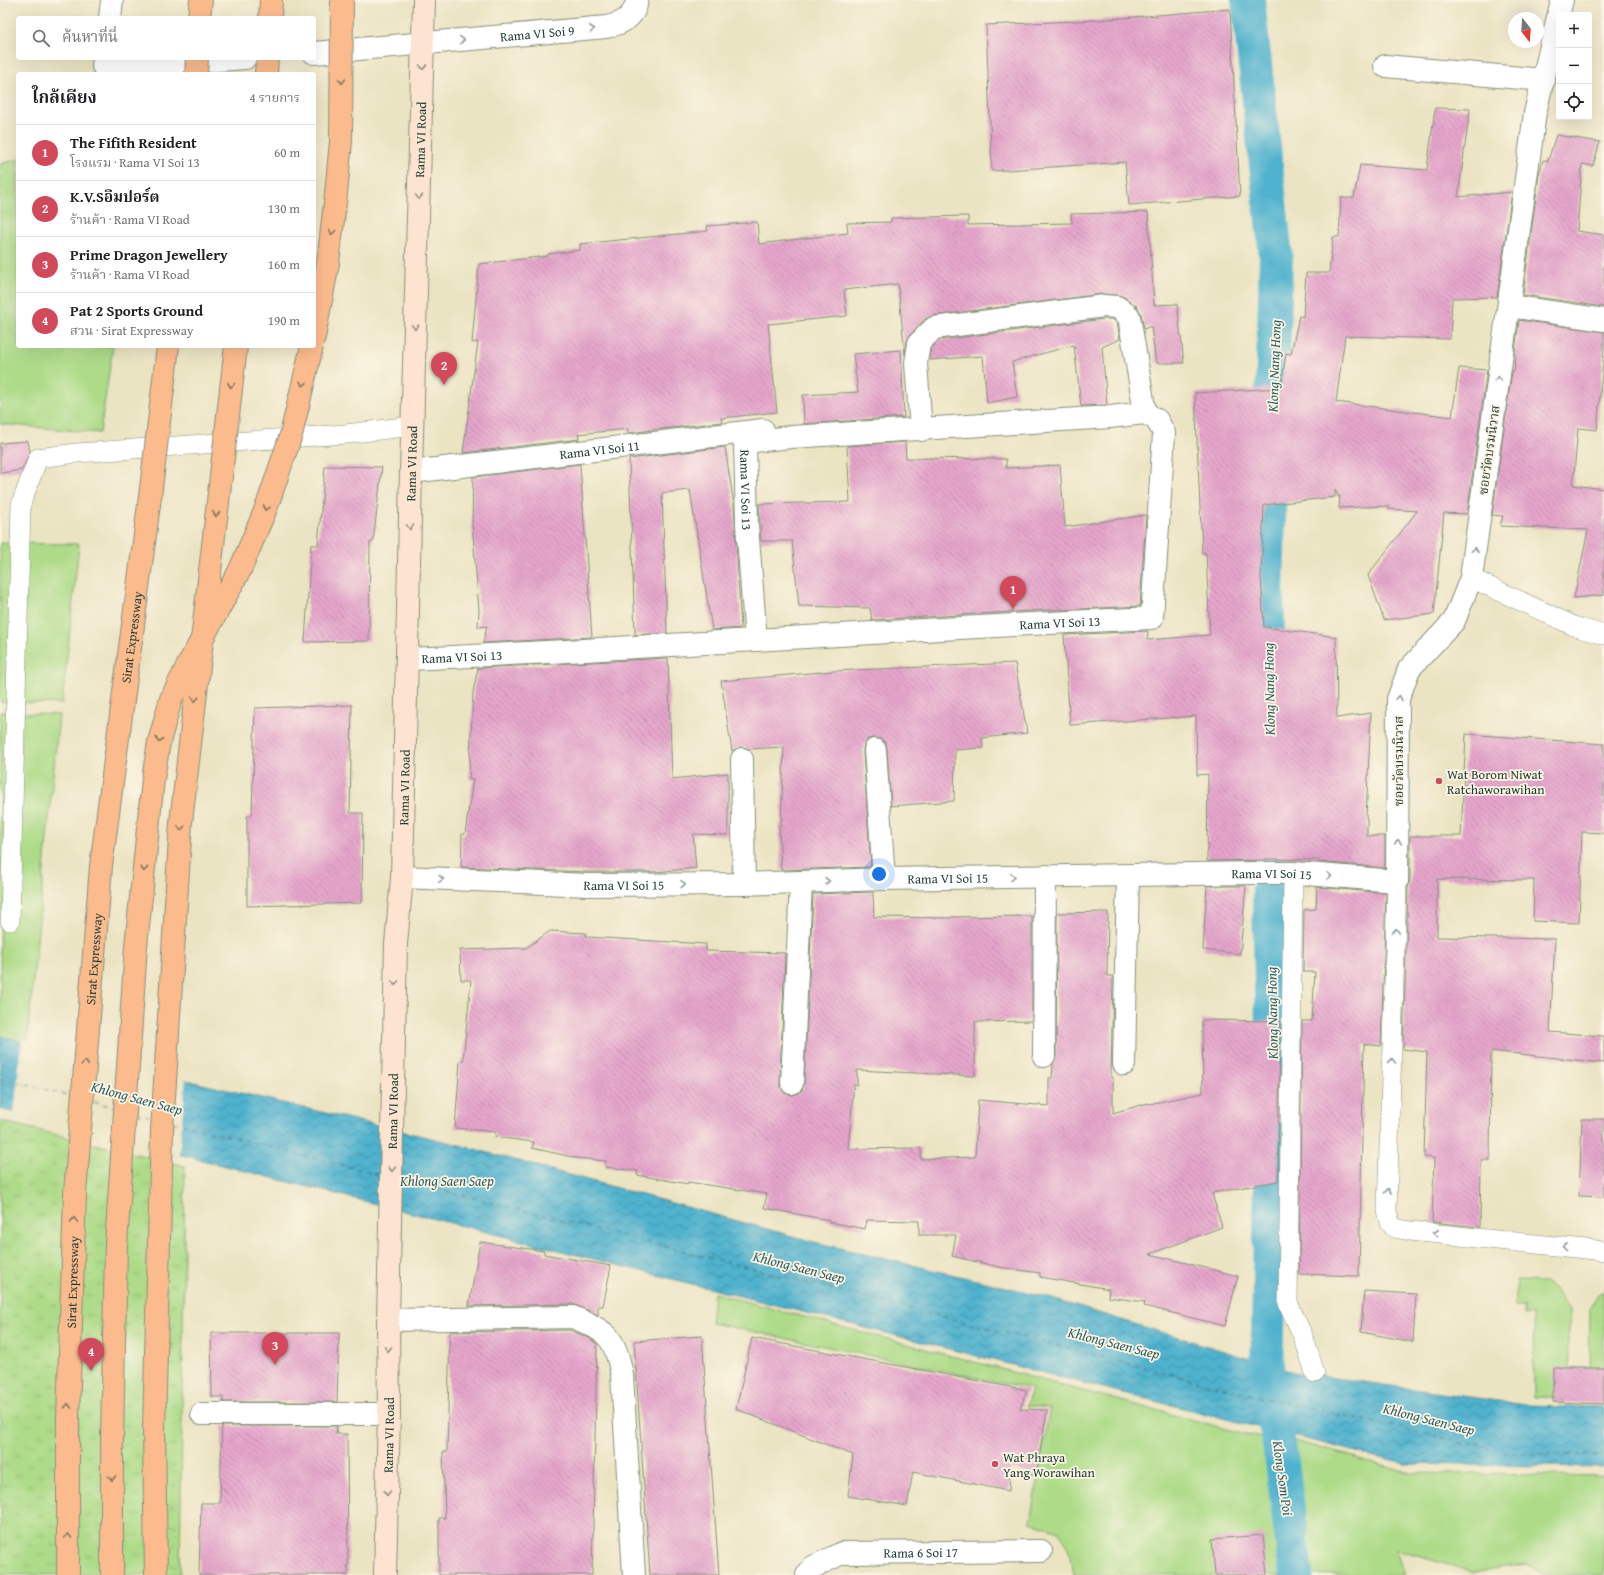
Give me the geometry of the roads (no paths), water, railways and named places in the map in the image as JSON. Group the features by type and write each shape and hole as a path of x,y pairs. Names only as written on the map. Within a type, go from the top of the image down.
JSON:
{"highway":[{"path":"200,0 200,16"},
{"path":"270,16 271,0"},
{"path":"316,326 328,263 341,141 342,0"},
{"path":"196,72 197,60"},
{"path":"266,72 267,60"},
{"name":"Sirat Expressway","path":"68,1575 68,1418 75,1193 99,890 168,348"},
{"path":"156,1575 154,1428 162,1130 181,822 236,348"},
{"path":"112,1575 112,1439 116,1246 136,946 153,778 159,742 171,699 240,570 267,506 291,435 312,348"}],"main road":[{"name":"Rama VI Road","path":"385,1575 389,1414 388,1315 396,944 402,877 412,426 424,0"}],"street":[{"path":"110,16 112,0"},
{"name":"Rama VI Soi 9","path":"316,52 423,44 606,27 618,24 628,19 636,8 637,0"},
{"name":"ซอยวัดบรมนิวาส","path":"1397,881 1398,699 1409,669 1454,621 1471,578 1535,114 1562,0"},
{"path":"104,60 103,66 115,68 219,60"},
{"path":"1385,66 1544,80"},
{"path":"921,430 916,363 919,343 934,328 1104,306 1117,307 1129,316 1145,413"},
{"path":"1509,306 1604,320"},
{"name":"Rama VI Soi 13","path":"407,659 553,652 756,640 977,626 1152,618 1164,433 1157,420 1145,413 1110,417 921,430 791,437 745,442 747,525 756,640"},
{"name":"Rama VI Soi 11","path":"411,472 788,427"},
{"path":"874,750 884,879"},
{"path":"742,759 744,884"},
{"name":"Rama VI Soi 15","path":"402,877 588,885 744,884 884,879 1254,873 1397,881"},
{"path":"1124,1064 1128,875"},
{"path":"1044,1056 1045,876"},
{"path":"792,1083 801,882"},
{"path":"388,1315 573,1317 594,1327 609,1337 617,1351 622,1375 634,1575"},
{"path":"202,1414 389,1414"},
{"name":"Rama 6 Soi 17","path":"807,1575 813,1567 842,1553 1041,1551"}],"lane":[{"path":"10,921 21,504 38,458 77,453 346,434 412,426"},
{"path":"1471,578 1576,627 1604,635"},
{"path":"1291,874 1288,1303 1303,1336 1315,1373"},
{"path":"1397,881 1387,1211 1390,1222 1394,1228 1410,1231 1604,1251"}],"water":[{"name":"Khlong Saen Saep","path":"0,1036 456,1144 818,1243 1036,1294 1293,1372 1526,1405 1604,1407 1604,1467 1404,1464 0,1109"}],"waterway":[{"name":"Klong Nang Hong","path":"1248,0 1276,257 1267,590 1269,674"},
{"name":"Klong Nang Hong","path":"1271,813 1269,897 1273,1068"},
{"name":"Klong Nang Hong","path":"1272,1137 1267,1380 1282,1462 1296,1575"}],"place":[{"name":"K.V.Sอิมปอร์ต","path":"444,385"},
{"name":"The Fifith Resident","path":"1013,609"},
{"name":"Wat Borom Niwat Ratchaworawihan","path":"1439,781"},
{"name":"Prime Dragon Jewellery","path":"275,1365"},
{"name":"Pat 2 Sports Ground","path":"91,1371"},
{"name":"Wat Phraya Yang Worawihan","path":"995,1464"}],"water label":[{"name":"Klong Som Poi","path":"1283,1478"}]}
